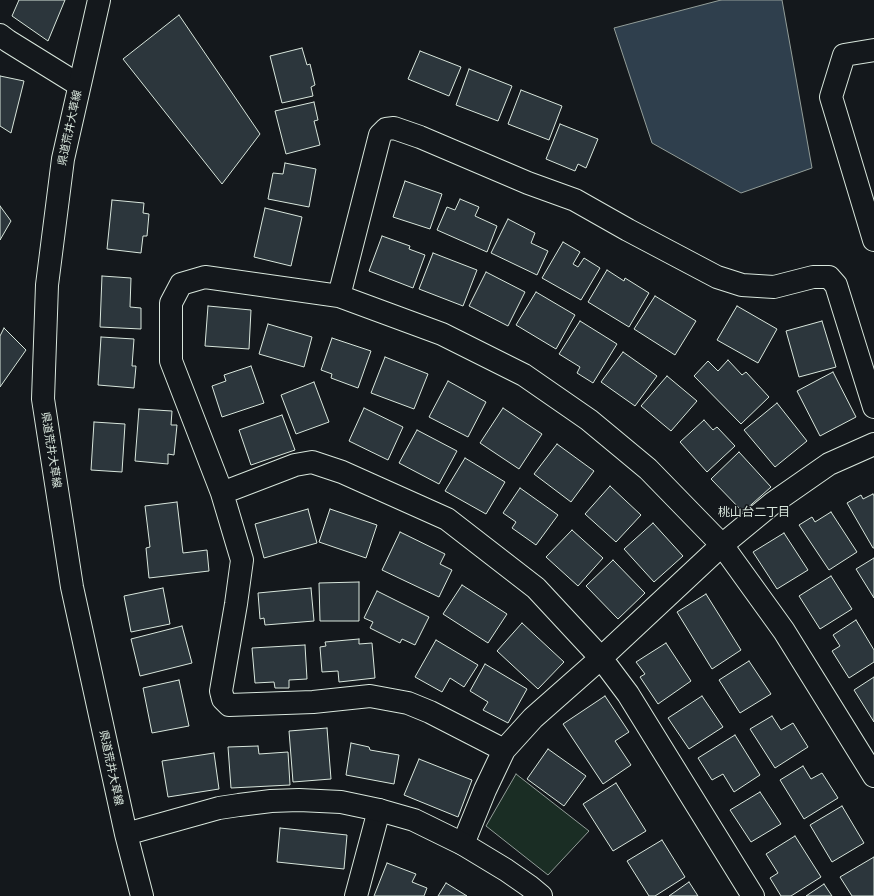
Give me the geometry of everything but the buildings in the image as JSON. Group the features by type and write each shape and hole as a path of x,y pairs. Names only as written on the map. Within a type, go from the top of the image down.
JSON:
{"street":[{"name":"県道荒井大草線","path":"100,0 63,159 47,285 43,400 72,587 126,834 142,896"},
{"path":"0,35 80,85"},
{"path":"874,50 844,55 831,97 874,240"},
{"path":"339,296 380,135 386,129 394,128 420,137 528,183 575,200 717,277 742,285 774,287 814,277 829,277 836,285 874,406"},
{"path":"504,750 430,712 408,703 370,696 313,702 229,705 223,700 221,691 242,560 222,493 171,360 171,303 181,284 206,277 339,296 442,334 524,375 589,420 648,469 722,545 784,631 874,776"},
{"path":"463,844 485,790 504,750 533,718 601,658 722,545 773,503 829,464 874,444"},
{"path":"222,493 295,465 312,462 342,472 447,519 536,588 601,658 628,694 753,896"},
{"path":"126,834 219,808 271,801 299,800 341,802 414,820 463,844 506,870 541,896"},
{"path":"356,896 378,810"}],"green space":[{"path":"516,774 589,831 548,875 486,826"}],"water":[{"path":"721,0 782,0 812,168 741,193 652,143 614,28"}],"district":[{"name":"桃山台二丁目","path":"754,512"}]}
